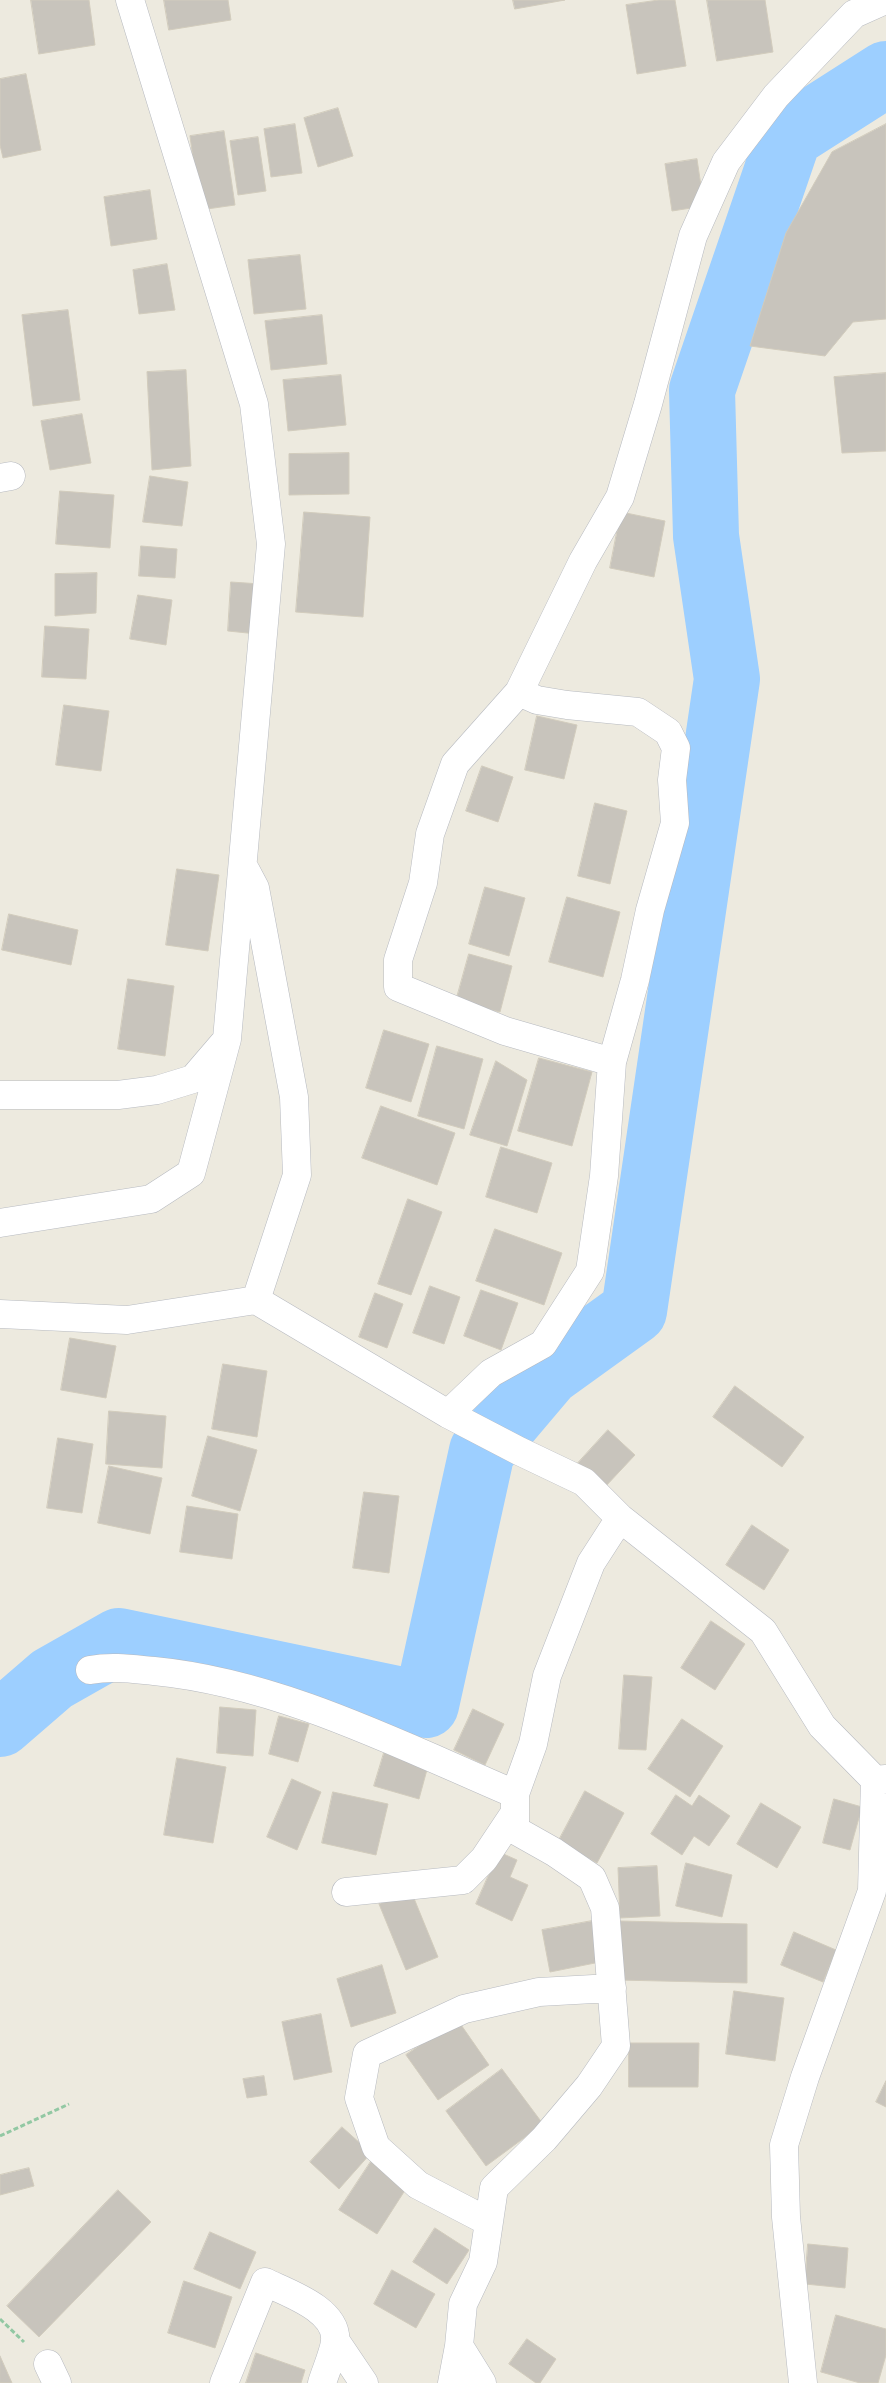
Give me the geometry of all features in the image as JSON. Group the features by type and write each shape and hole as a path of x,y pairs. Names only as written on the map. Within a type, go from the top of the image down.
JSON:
{"street":[{"path":"0,1223 151,1199 192,1173 227,1039 271,544 254,404 130,0"},
{"path":"612,1062 505,1031 398,987 398,960 423,883 430,834 455,764 519,692 583,561 620,497 648,404 693,236 726,162 776,96 854,14 885,0"},
{"path":"448,1414 490,1373 544,1344 590,1271 604,1176 612,1062 635,980 650,910 675,823 672,780 676,748 668,732 638,712 536,700 519,692"},
{"path":"243,866 255,888 294,1097 297,1175 256,1300"},
{"path":"0,1095 118,1094 157,1090 193,1079 227,1039"},
{"path":"0,1314 127,1320 256,1300 448,1414 584,1482 620,1518 763,1631 822,1726 881,1780 872,1891 806,2076 784,2145 786,2217 803,2383"},
{"path":"346,1892 463,1880 484,1859 514,1804 533,1744 547,1676 567,1620 591,1563 620,1518"},
{"path":"90,1670 108,1666 185,1674 264,1694 330,1716 514,1804"},
{"path":"452,2383 459,2346 463,2304 483,2262 494,2188 544,2139 590,2086 616,2046 605,1908 592,1878 554,1852 515,1830 514,1804"},
{"path":"489,2222 418,2185 376,2147 359,2098 367,2054 464,2009 539,1992 612,1988"},
{"path":"224,2383 265,2282 315,2306 331,2322 335,2340 364,2383"},
{"path":"322,2383 335,2340"},
{"path":"459,2346 482,2383"}],"path":[{"path":"0,2136 69,2104"}],"building":[{"path":"31,0 89,0 95,45 39,54"},
{"path":"164,0 228,0 231,20 169,30"},
{"path":"513,0 565,0 515,9"},
{"path":"659,0 675,0 686,66 637,74 626,5"},
{"path":"707,0 765,0 773,52 717,61"},
{"path":"26,74 41,150 3,158 0,145 0,79"},
{"path":"338,108 353,156 318,167 304,118"},
{"path":"295,124 302,173 271,177 264,129"},
{"path":"886,124 886,319 853,322 825,356 750,346 786,233 832,152"},
{"path":"224,131 235,205 200,210 190,136"},
{"path":"258,137 266,191 238,195 230,141"},
{"path":"697,159 704,206 672,211 665,164"},
{"path":"150,190 157,239 111,246 104,197"},
{"path":"300,255 306,309 254,314 248,260"},
{"path":"167,264 175,310 139,314 133,270"},
{"path":"68,310 80,400 33,406 22,315"},
{"path":"322,315 327,364 271,370 265,321"},
{"path":"186,370 191,466 152,470 147,372"},
{"path":"886,373 886,451 842,453 834,377"},
{"path":"341,375 346,425 288,431 283,380"},
{"path":"82,414 91,463 50,470 41,421"},
{"path":"349,453 349,494 289,495 289,454"},
{"path":"150,476 188,482 182,526 143,522"},
{"path":"60,491 114,495 110,548 56,544"},
{"path":"304,512 370,517 363,617 296,612"},
{"path":"621,512 665,521 654,577 610,568"},
{"path":"141,546 177,549 175,578 139,576"},
{"path":"97,573 96,613 55,616 55,574"},
{"path":"231,582 261,584 257,634 228,631"},
{"path":"138,595 172,600 166,645 130,639"},
{"path":"45,626 89,629 86,679 42,677"},
{"path":"64,705 109,711 101,771 56,765"},
{"path":"537,716 577,725 564,779 525,770"},
{"path":"482,766 513,777 498,822 466,811"},
{"path":"595,803 627,811 610,884 578,876"},
{"path":"177,869 219,875 208,951 166,945"},
{"path":"485,887 525,898 509,956 469,944"},
{"path":"567,897 620,912 603,977 549,962"},
{"path":"9,914 78,930 71,965 2,950"},
{"path":"469,954 512,966 500,1012 456,1001"},
{"path":"128,979 174,986 165,1056 118,1049"},
{"path":"384,1030 429,1044 411,1102 366,1088"},
{"path":"437,1046 483,1059 464,1129 418,1116"},
{"path":"539,1058 592,1072 572,1146 518,1131"},
{"path":"496,1061 527,1080 507,1146 470,1135"},
{"path":"381,1106 455,1133 437,1185 362,1158"},
{"path":"501,1147 552,1163 537,1213 486,1197"},
{"path":"408,1199 442,1212 411,1295 378,1284"},
{"path":"495,1229 562,1253 544,1305 476,1281"},
{"path":"430,1286 460,1297 444,1344 413,1333"},
{"path":"481,1290 518,1303 501,1350 464,1336"},
{"path":"375,1293 403,1304 387,1348 359,1337"},
{"path":"70,1338 116,1346 106,1398 61,1390"},
{"path":"223,1364 267,1371 257,1437 212,1429"},
{"path":"735,1386 804,1437 782,1467 713,1417"},
{"path":"109,1411 166,1416 162,1468 106,1464"},
{"path":"608,1430 635,1455 605,1487 578,1463"},
{"path":"208,1436 257,1450 240,1511 192,1496"},
{"path":"58,1438 93,1444 82,1513 47,1508"},
{"path":"109,1466 162,1478 150,1534 98,1523"},
{"path":"364,1492 399,1496 389,1573 353,1568"},
{"path":"187,1506 238,1514 232,1559 180,1552"},
{"path":"752,1525 789,1550 764,1590 726,1565"},
{"path":"711,1621 745,1644 715,1690 681,1668"},
{"path":"624,1675 652,1677 646,1750 619,1749"},
{"path":"220,1707 256,1710 253,1756 217,1753"},
{"path":"473,1709 504,1724 485,1765 454,1750"},
{"path":"279,1716 309,1724 298,1762 269,1754"},
{"path":"682,1719 723,1746 690,1797 648,1769"},
{"path":"384,1753 428,1766 419,1799 374,1786"},
{"path":"177,1758 226,1767 213,1843 164,1835"},
{"path":"292,1779 321,1792 297,1850 267,1837"},
{"path":"585,1791 624,1813 597,1863 558,1842"},
{"path":"333,1792 388,1804 376,1855 322,1843"},
{"path":"676,1795 692,1806 699,1795 730,1816 709,1846 694,1836 682,1855 651,1834"},
{"path":"834,1799 862,1807 850,1850 823,1843"},
{"path":"761,1803 801,1827 777,1868 737,1844"},
{"path":"499,1852 517,1860 510,1877 528,1885 512,1921 476,1904"},
{"path":"686,1863 732,1875 722,1917 676,1906"},
{"path":"657,1866 660,1916 620,1918 618,1868"},
{"path":"411,1891 438,1957 406,1970 379,1904"},
{"path":"592,1921 600,1962 550,1972 542,1930"},
{"path":"620,1921 747,1924 747,1983 618,1980"},
{"path":"794,1932 836,1950 823,1982 781,1965"},
{"path":"382,1965 396,2013 351,2027 337,1979"},
{"path":"734,1991 784,1998 775,2061 726,2054"},
{"path":"321,2014 332,2072 294,2080 282,2022"},
{"path":"457,2019 489,2065 438,2100 406,2055"},
{"path":"629,2043 699,2043 698,2087 629,2087"},
{"path":"502,2069 543,2124 486,2166 446,2111"},
{"path":"264,2076 267,2095 247,2098 243,2079"},
{"path":"886,2081 886,2107 876,2102"},
{"path":"342,2127 371,2153 339,2189 310,2162"},
{"path":"372,2160 409,2184 377,2234 339,2210"},
{"path":"29,2168 34,2186 0,2195 0,2175"},
{"path":"118,2190 151,2222 39,2337 7,2306"},
{"path":"435,2228 469,2250 447,2284 413,2262"},
{"path":"210,2232 256,2252 240,2289 194,2269"},
{"path":"808,2244 848,2248 845,2288 805,2284"},
{"path":"392,2270 435,2294 416,2328 374,2304"},
{"path":"184,2281 232,2297 215,2348 168,2333"},
{"path":"836,2315 886,2329 886,2355 878,2383 860,2383 821,2372"},
{"path":"527,2339 556,2359 540,2383 536,2383 509,2364"},
{"path":"256,2353 305,2370 301,2383 246,2383"},
{"path":"0,2356 12,2383 0,2383"}],"waterway":[{"path":"0,1724 52,1679 119,1641 426,1705 482,1451 548,1373 634,1311 727,679 706,536 702,390 789,136 886,74"}]}
